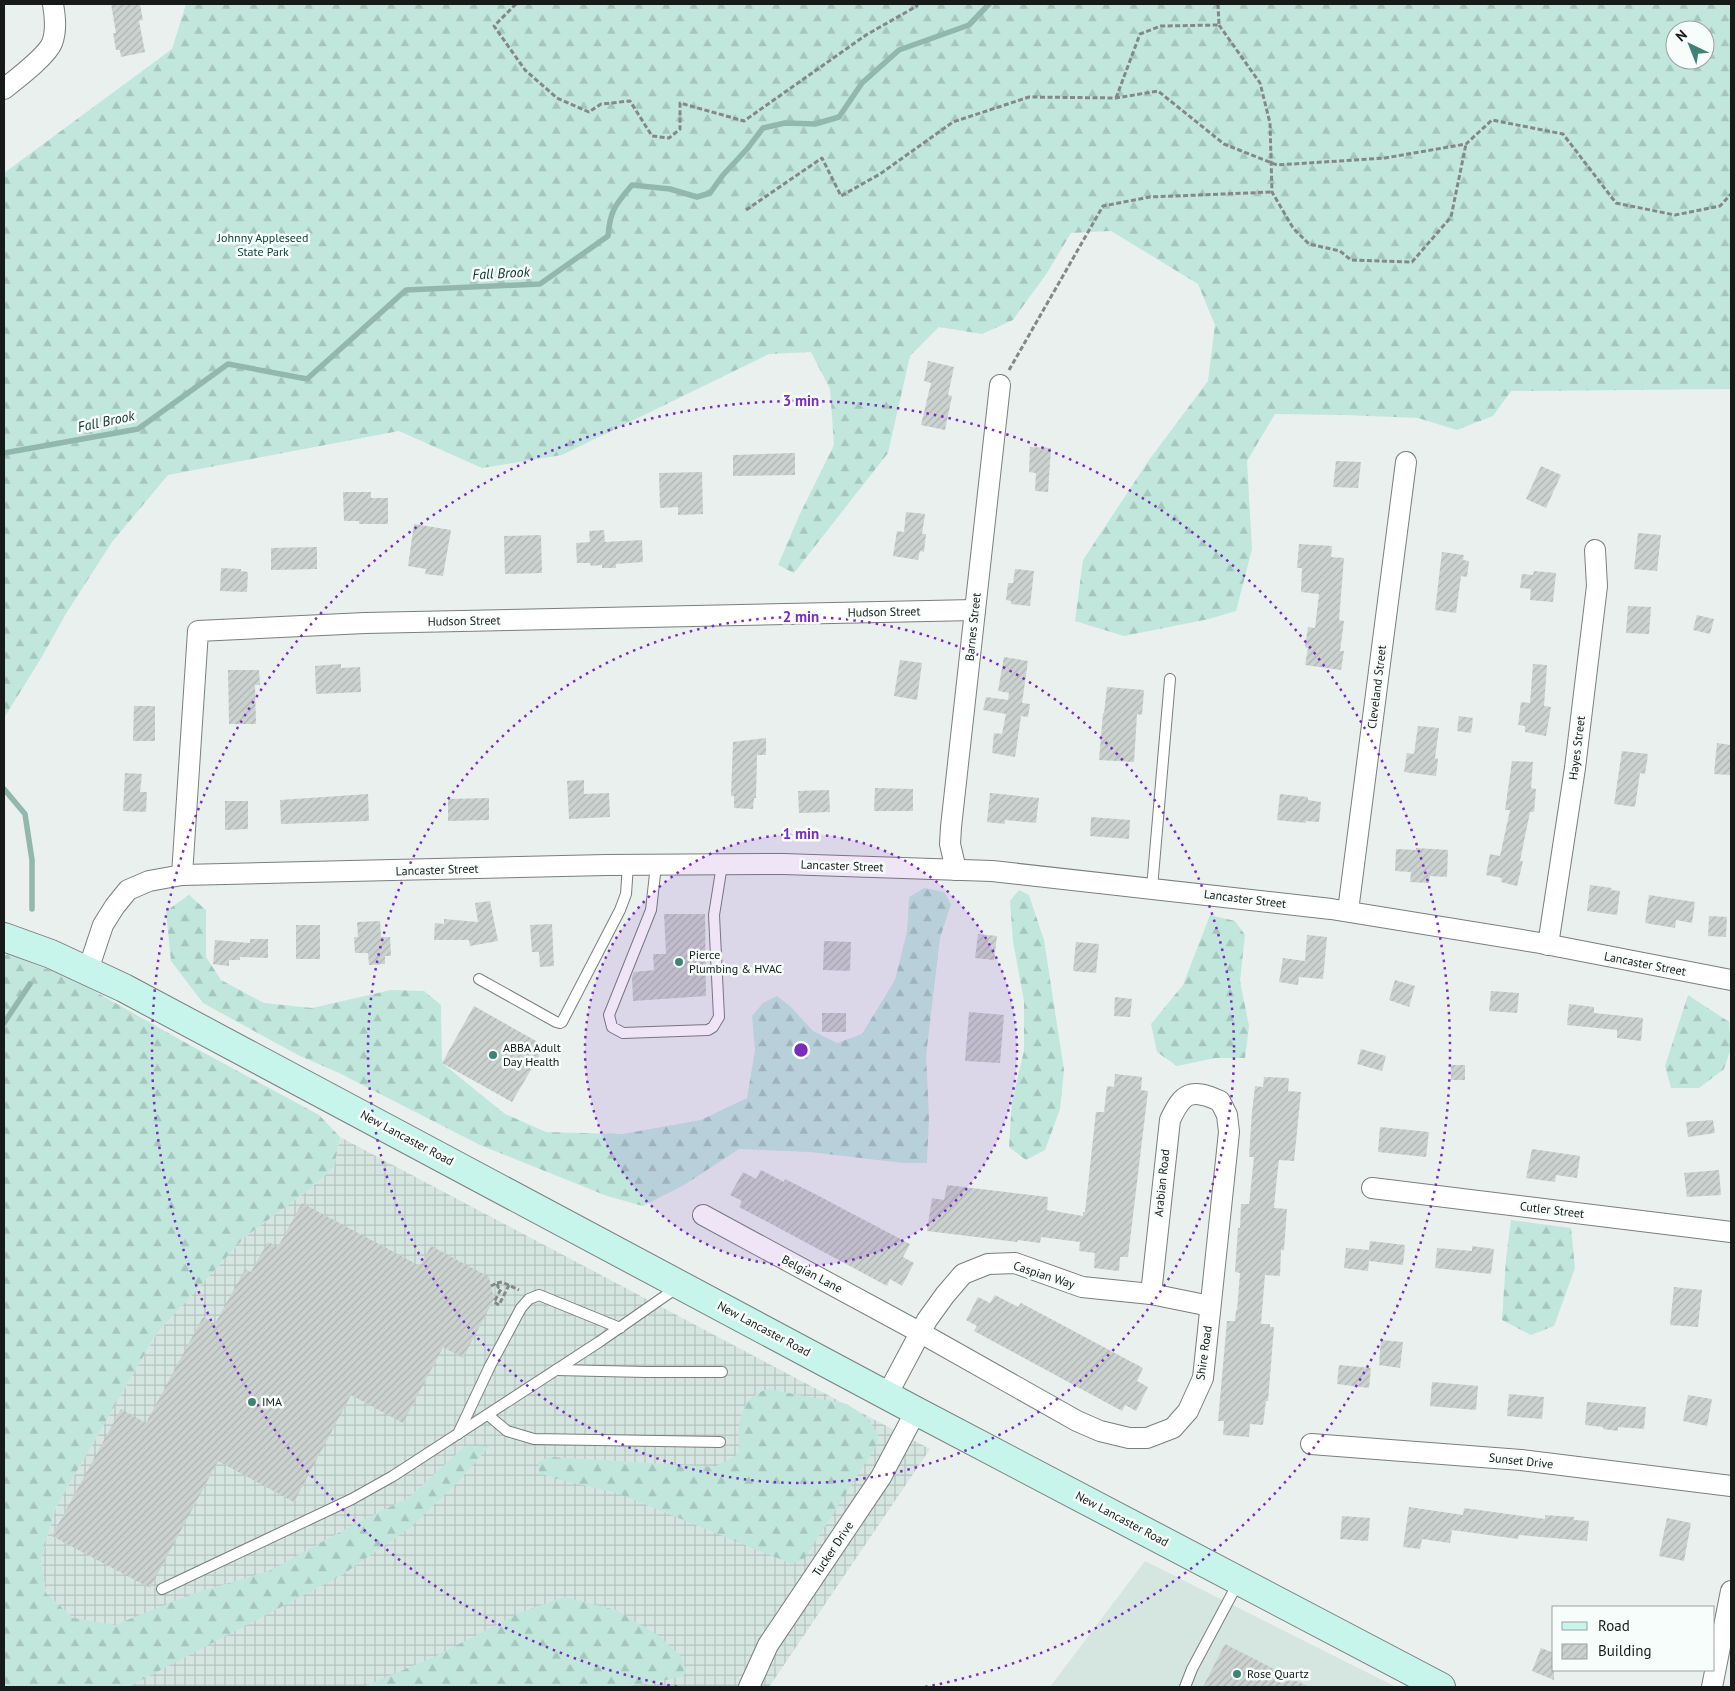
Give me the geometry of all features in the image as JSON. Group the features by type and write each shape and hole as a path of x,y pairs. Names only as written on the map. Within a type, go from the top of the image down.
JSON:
{"main road":[{"path":"4,936 88,970"},
{"name":"New Lancaster Road","path":"88,970 1437,1686"}],"street":[{"path":"4,89 30,68 52,44 56,22 53,4"},
{"name":"Barnes Street","path":"956,870 950,844 1000,385"},
{"name":"Cleveland Street","path":"1348,912 1406,462"},
{"name":"Hayes Street","path":"1548,945 1575,768 1595,605 1597,586 1595,550"},
{"name":"Hudson Street","path":"182,875 198,631 364,623 975,610"},
{"name":"Lancaster Street","path":"88,970 103,925 128,890 150,882 182,875 628,865 783,864 992,871 1152,888 1348,912 1548,945 1731,980"},
{"name":"Arabian Road","path":"1151,1294 1170,1120 1178,1102 1191,1094 1203,1093"},
{"name":"Shire Road","path":"921,1333 1077,1421 1100,1431 1129,1438 1147,1438 1173,1428 1188,1411 1203,1378 1229,1132 1227,1115 1220,1101 1203,1093"},
{"name":"Cutler Street","path":"1372,1188 1731,1232"},
{"name":"Belgian Lane","path":"703,1215 921,1333"},
{"name":"Caspian Way","path":"887,1395 927,1320 944,1295 963,1274 988,1264 1015,1263 1082,1287 1151,1294 1210,1306"},
{"name":"Tucker Drive","path":"749,1687 768,1645 882,1478 916,1411"},
{"name":"Sunset Drive","path":"1311,1444 1521,1460 1731,1486"},
{"path":"1712,1687 1731,1591"}],"lane":[{"path":"1152,888 1170,678"},
{"path":"478,979 560,1024 620,910 626,894 628,865"},
{"path":"656,865 651,910 609,1015 612,1027 623,1033 708,1030 719,1017 714,915 722,865"},
{"path":"162,1589 352,1499 393,1476 620,1328 682,1284"},
{"path":"458,1434 521,1308 529,1299 539,1295 620,1328"},
{"path":"556,1370 722,1372"},
{"path":"488,1415 507,1431 534,1439 720,1442"},
{"path":"1185,1687 1192,1669 1239,1581"}],"path":[{"path":"516,4 494,26 526,70 556,98 589,112 601,104 630,102 652,136 669,138 680,129 680,103 744,121 866,35 917,6 916,4"},
{"path":"1220,4 1218,5 1219,25 1260,83 1270,123 1272,192 1292,228 1309,244 1340,251 1351,260 1412,262 1451,217 1466,144"},
{"path":"1116,98 1140,34 1161,26 1219,25"},
{"path":"746,210 822,158 841,196 880,174 953,122 1029,97 1116,98 1158,92 1224,144 1277,165 1385,158 1466,144 1492,120 1562,134 1616,202 1675,215 1720,206 1731,194"},
{"path":"1000,385 1103,206 1150,197 1272,192"},
{"path":"491,1286 497,1283 502,1282 509,1285 498,1305 494,1302 501,1288 498,1287 497,1283"}],"shaded area":[{"path":"340,1137 930,1449 769,1687 127,1687 136,1683 46,1593 41,1560 56,1507 157,1333 245,1237 311,1188 334,1167"},
{"path":"1145,1561 1396,1687 1050,1687"}],"green space":[{"name":"Johnny Appleseed State Park","path":"186,4 1731,4 1731,389 1511,391 1493,416 1457,430 1418,418 1275,414 1247,461 1252,549 1236,611 1209,619 1124,636 1075,621 1083,560 1149,460 1208,381 1215,325 1198,284 1111,231 1071,233 1047,273 1013,320 982,334 939,327 910,356 888,453 794,573 778,565 799,516 834,445 830,389 811,352 769,354 562,455 482,468 399,431 168,475 112,542 67,612 4,718 4,173 172,49"},
{"path":"924,888 944,892 951,904 940,938 926,1056 929,1116 927,1163 903,1163 810,1152 739,1149 684,1185 643,1206 607,1196 480,1145 339,1073 298,1055 203,1003 171,961 166,911 189,895 206,910 206,957 221,980 264,1003 312,1008 391,990 424,991 441,1005 442,1063 505,1114 546,1132 622,1134 701,1120 747,1098 755,1050 752,1016 763,1003 777,996 791,1007 813,1031 837,1043 862,1034 895,980 907,932 909,897"},
{"path":"1019,890 1029,895 1044,940 1064,1070 1060,1109 1045,1150 1026,1160 1009,1147 1012,1100 1024,1051 1024,1001 1013,941 1010,901"},
{"path":"1210,915 1235,921 1245,935 1240,981 1249,1026 1245,1058 1215,1058 1177,1066 1157,1052 1151,1024 1183,985"},
{"path":"8,954 73,979 319,1115 340,1137 334,1167 311,1188 245,1237 157,1333 56,1507 41,1560 46,1593 73,1618 115,1625 192,1594 269,1571 351,1526 408,1498 465,1446 489,1446 460,1480 411,1527 342,1575 127,1687 4,1687 4,956"},
{"path":"1688,995 1729,1022 1731,1048 1724,1069 1699,1088 1671,1088 1665,1066"},
{"path":"1511,1220 1571,1228 1575,1268 1554,1326 1531,1335 1502,1320"},
{"path":"767,1389 847,1404 870,1421 878,1434 877,1445 804,1559 792,1564 617,1493 539,1473 538,1462 550,1457 714,1467 734,1457 739,1452 741,1414 750,1400"},
{"path":"564,1597 616,1610 659,1636 681,1656 686,1671 683,1677 623,1687 363,1687 436,1656 519,1613"}],"building":[{"path":"111,4 140,4 143,20 139,21 145,52 121,57 120,50 116,50 113,33 116,33"},
{"path":"928,361 954,367 948,395 952,396 945,430 921,425 931,383 924,381"},
{"path":"1030,447 1051,448 1048,492 1035,491 1036,473 1029,472"},
{"path":"795,453 795,475 733,476 733,455"},
{"path":"1336,461 1361,462 1358,488 1333,487"},
{"path":"1541,466 1561,475 1546,508 1526,499"},
{"path":"702,472 703,514 678,515 678,507 660,508 659,473"},
{"path":"343,492 371,492 371,498 388,498 388,524 359,524 359,521 344,521"},
{"path":"906,512 925,514 922,534 926,534 924,552 920,551 918,560 893,556 897,531 904,532"},
{"path":"414,524 451,530 443,576 425,574 426,569 408,566"},
{"path":"604,530 605,542 642,540 643,562 616,564 616,568 602,568 602,565 591,566 590,563 577,563 576,543 590,542 589,531"},
{"path":"1638,533 1661,535 1657,571 1634,569"},
{"path":"541,535 542,573 505,574 504,536"},
{"path":"1299,544 1332,546 1331,557 1344,558 1339,620 1344,621 1340,651 1344,651 1341,670 1305,665 1308,648 1305,647 1308,627 1315,628 1319,594 1301,592 1302,568 1297,568"},
{"path":"317,547 317,569 271,570 271,548"},
{"path":"1442,552 1464,555 1463,560 1469,561 1467,577 1461,576 1456,613 1435,610"},
{"path":"221,568 241,569 241,571 248,572 247,592 220,591"},
{"path":"1015,569 1034,571 1030,606 1011,604 1011,601 1006,600 1008,583 1013,583"},
{"path":"1534,571 1556,573 1553,602 1530,600 1531,589 1520,588 1522,574 1533,575"},
{"path":"1628,606 1651,607 1649,634 1626,633"},
{"path":"1697,615 1714,619 1710,634 1693,630"},
{"path":"1004,657 1028,661 1022,703 1030,704 1028,717 1021,716 1015,757 992,753 994,733 1002,734 1006,714 983,710 986,697 1008,700 1009,693 998,691"},
{"path":"900,660 922,663 917,700 894,696"},
{"path":"341,664 341,668 360,667 361,692 316,694 315,666"},
{"path":"1533,664 1547,665 1544,706 1551,707 1546,736 1525,732 1525,726 1518,725 1521,702 1530,703"},
{"path":"228,670 259,670 260,685 255,685 256,724 229,724"},
{"path":"1107,687 1144,690 1142,715 1137,714 1134,762 1099,760"},
{"path":"134,706 155,706 155,741 133,741"},
{"path":"1459,716 1473,718 1471,733 1457,731"},
{"path":"1418,726 1439,728 1435,758 1438,759 1436,776 1404,772 1407,753 1414,754"},
{"path":"766,738 766,755 757,755 756,798 754,798 753,809 734,808 734,796 731,796 733,742"},
{"path":"1717,743 1731,745 1731,775 1714,774"},
{"path":"1622,751 1648,754 1645,774 1640,773 1635,807 1614,804"},
{"path":"1512,761 1533,762 1531,788 1536,789 1534,812 1530,812 1520,861 1523,861 1517,886 1501,882 1502,878 1486,875 1490,854 1500,856 1510,810 1505,810"},
{"path":"125,773 142,774 140,792 147,792 146,812 123,811"},
{"path":"584,780 584,794 609,793 610,817 569,819 567,781"},
{"path":"875,788 913,789 913,811 874,811"},
{"path":"829,790 830,812 799,813 798,791"},
{"path":"990,793 1039,798 1036,823 1005,820 1005,824 987,822"},
{"path":"368,794 369,821 281,824 280,800"},
{"path":"1280,794 1308,797 1308,800 1321,802 1319,822 1306,821 1306,823 1277,820"},
{"path":"489,798 489,820 448,821 448,799"},
{"path":"225,801 248,801 248,829 225,830"},
{"path":"1091,817 1130,820 1129,839 1090,836"},
{"path":"1416,848 1448,850 1447,877 1430,876 1429,883 1410,882 1411,872 1395,871 1396,849 1416,850"},
{"path":"1590,885 1620,891 1617,915 1587,911"},
{"path":"1649,895 1695,902 1692,923 1676,920 1675,928 1645,923"},
{"path":"490,901 498,941 470,946 469,940 434,940 435,923 444,924 444,919 478,922 475,903"},
{"name":"Pierce Plumbing & HVAC","path":"664,914 705,914 706,996 633,1001 632,977 634,972 654,970 653,954 666,954"},
{"path":"1709,916 1727,917 1726,937 1708,936"},
{"path":"380,921 381,937 390,937 391,956 385,956 385,964 369,965 368,953 355,953 354,937 358,937 357,922"},
{"path":"552,924 554,966 540,967 539,952 532,952 530,925"},
{"path":"296,925 320,925 320,959 296,959"},
{"path":"978,934 997,936 994,960 975,958"},
{"path":"1307,935 1327,937 1323,979 1299,977 1298,985 1279,982 1283,958 1305,961"},
{"path":"250,939 268,939 268,958 240,957 240,960 229,960 229,966 213,964 215,940 250,943"},
{"path":"824,941 851,942 850,971 823,970"},
{"path":"1076,942 1099,944 1096,973 1073,971"},
{"path":"1395,980 1415,986 1409,1007 1389,1000"},
{"path":"1491,991 1519,993 1517,1013 1489,1011"},
{"path":"1115,997 1132,999 1130,1017 1114,1016"},
{"path":"1569,1004 1594,1007 1594,1013 1643,1018 1641,1041 1617,1038 1617,1030 1567,1025"},
{"name":"ABBA Adult Day Health","path":"474,1006 545,1046 512,1102 442,1063"},
{"path":"969,1012 1004,1015 1000,1063 965,1061"},
{"path":"822,1013 846,1013 846,1032 822,1032"},
{"path":"1361,1049 1386,1056 1382,1071 1357,1064"},
{"path":"1451,1065 1465,1065 1465,1080 1451,1080"},
{"path":"1115,1074 1142,1077 1141,1090 1148,1091 1128,1257 1120,1257 1119,1271 1094,1268 1095,1253 1079,1251 1080,1242 1041,1237 1040,1243 1018,1240 1017,1242 927,1231 932,1198 944,1200 947,1185 1048,1197 1047,1210 1083,1216 1096,1112 1104,1112 1107,1086 1114,1087"},
{"path":"1264,1077 1289,1078 1288,1091 1301,1092 1294,1161 1279,1160 1276,1185 1274,1208 1287,1209 1284,1250 1281,1250 1280,1276 1265,1275 1261,1324 1270,1324 1270,1327 1274,1327 1268,1401 1266,1401 1263,1425 1250,1424 1249,1437 1223,1435 1224,1421 1218,1421 1227,1321 1235,1321 1237,1310 1240,1273 1235,1272 1238,1228 1240,1228 1241,1204 1249,1204 1254,1157 1249,1157 1255,1086 1263,1087"},
{"path":"1713,1120 1715,1133 1688,1137 1686,1122"},
{"path":"1380,1127 1429,1132 1426,1157 1378,1152"},
{"path":"1532,1149 1580,1156 1577,1178 1556,1175 1555,1182 1526,1178"},
{"path":"761,1170 784,1182 785,1179 910,1244 903,1257 914,1263 902,1286 890,1279 887,1286 739,1207 742,1201 730,1195 743,1172 756,1179"},
{"path":"1719,1170 1721,1195 1687,1197 1684,1173"},
{"name":"IMA","path":"302,1203 420,1266 431,1246 489,1277 494,1299 463,1358 443,1347 403,1423 351,1395 294,1502 218,1461 150,1588 52,1536 121,1409 146,1423 203,1317 215,1324 245,1269 251,1272 268,1242 278,1247"},
{"path":"1370,1241 1405,1245 1403,1265 1369,1261 1368,1271 1344,1268 1346,1248 1369,1250"},
{"path":"1472,1246 1494,1249 1491,1274 1435,1268 1437,1248 1472,1251"},
{"path":"1674,1287 1702,1290 1698,1327 1670,1325"},
{"path":"995,1295 1018,1307 1021,1303 1143,1368 1137,1381 1148,1387 1136,1411 1125,1405 1122,1411 974,1331 977,1326 966,1320 978,1297 990,1303"},
{"path":"1381,1340 1403,1342 1400,1368 1379,1365"},
{"path":"1339,1365 1371,1368 1369,1388 1337,1384"},
{"path":"1432,1382 1478,1386 1476,1410 1430,1406"},
{"path":"1509,1394 1544,1397 1542,1419 1507,1416"},
{"path":"1688,1395 1712,1399 1707,1426 1683,1421"},
{"path":"1587,1402 1646,1407 1644,1429 1618,1427 1618,1431 1585,1425"},
{"path":"1409,1507 1463,1515 1464,1508 1545,1519 1545,1515 1574,1517 1574,1520 1589,1521 1587,1541 1519,1535 1518,1539 1452,1530 1450,1543 1422,1539 1420,1549 1403,1547"},
{"path":"1342,1516 1370,1518 1368,1541 1340,1539"},
{"path":"1667,1518 1691,1523 1684,1561 1659,1556"},
{"path":"1225,1644 1309,1687 1203,1687"},
{"path":"1541,1648 1552,1652 1554,1680 1532,1671"}],"waterway":[{"name":"Fall Brook","path":"4,453 138,429 228,364 307,379 406,290 540,284 608,236 612,213 632,185 670,189 697,197 710,193 763,128 785,123 815,124 839,117 862,83 899,50 969,25 989,4"},
{"path":"4,789 25,814 32,860 32,909"},
{"path":"4,1023 30,984"}],"place":[{"name":"Pierce Plumbing & HVAC","path":"679,962"},
{"name":"ABBA Adult Day Health","path":"493,1055"},
{"name":"IMA","path":"252,1402"},
{"name":"Rose Quartz","path":"1237,1674"}]}
